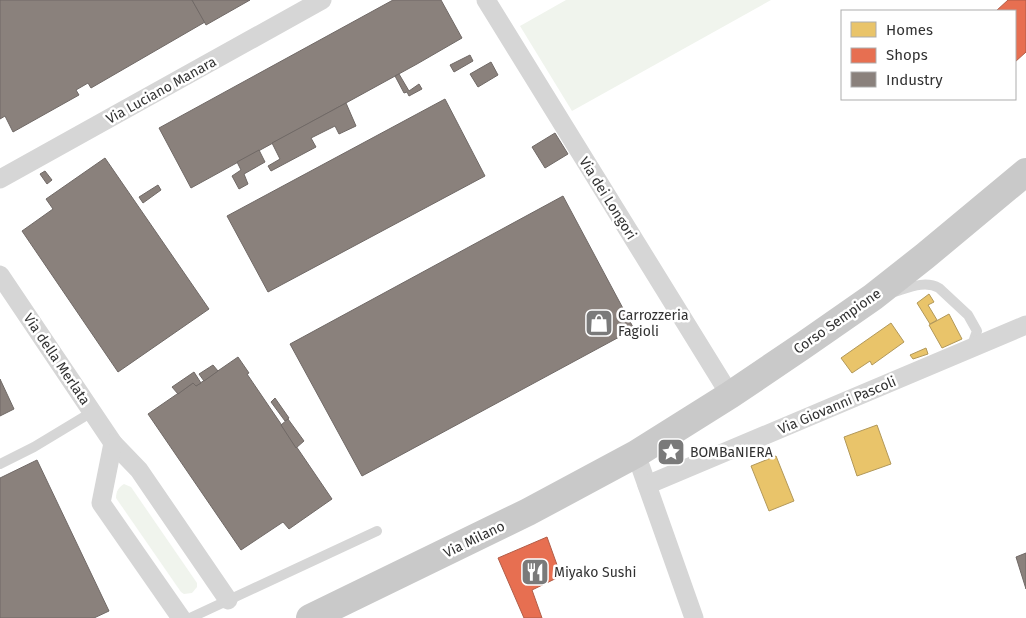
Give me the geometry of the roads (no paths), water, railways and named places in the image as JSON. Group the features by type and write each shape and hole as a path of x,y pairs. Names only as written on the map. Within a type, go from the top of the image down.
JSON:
{"main road":[{"name":"Corso Sempione","path":"636,454 730,395 873,297 933,250 1026,172"},
{"name":"Via Milano","path":"310,618 528,512 636,454"}],"street":[{"name":"Via Luciano Manara","path":"0,179 322,0"},
{"name":"Via dei Longori","path":"486,0 730,395"},
{"name":"Via della Merlata","path":"0,275 113,443 140,470 228,600"},
{"name":"Via Giovanni Pascoli","path":"647,485 1026,325"},
{"path":"113,443 101,503 181,618"},
{"path":"636,454 694,618"}],"lane":[{"path":"873,297 933,284 971,319 977,331 971,348"},
{"path":"0,464 34,447 92,412"},
{"path":"190,618 377,531"}],"place":[{"name":"Carrozzeria Fagioli","path":"599,323"},
{"name":"BOMBaNIERA","path":"671,452"},
{"name":"Miyako Sushi","path":"535,572"}]}
